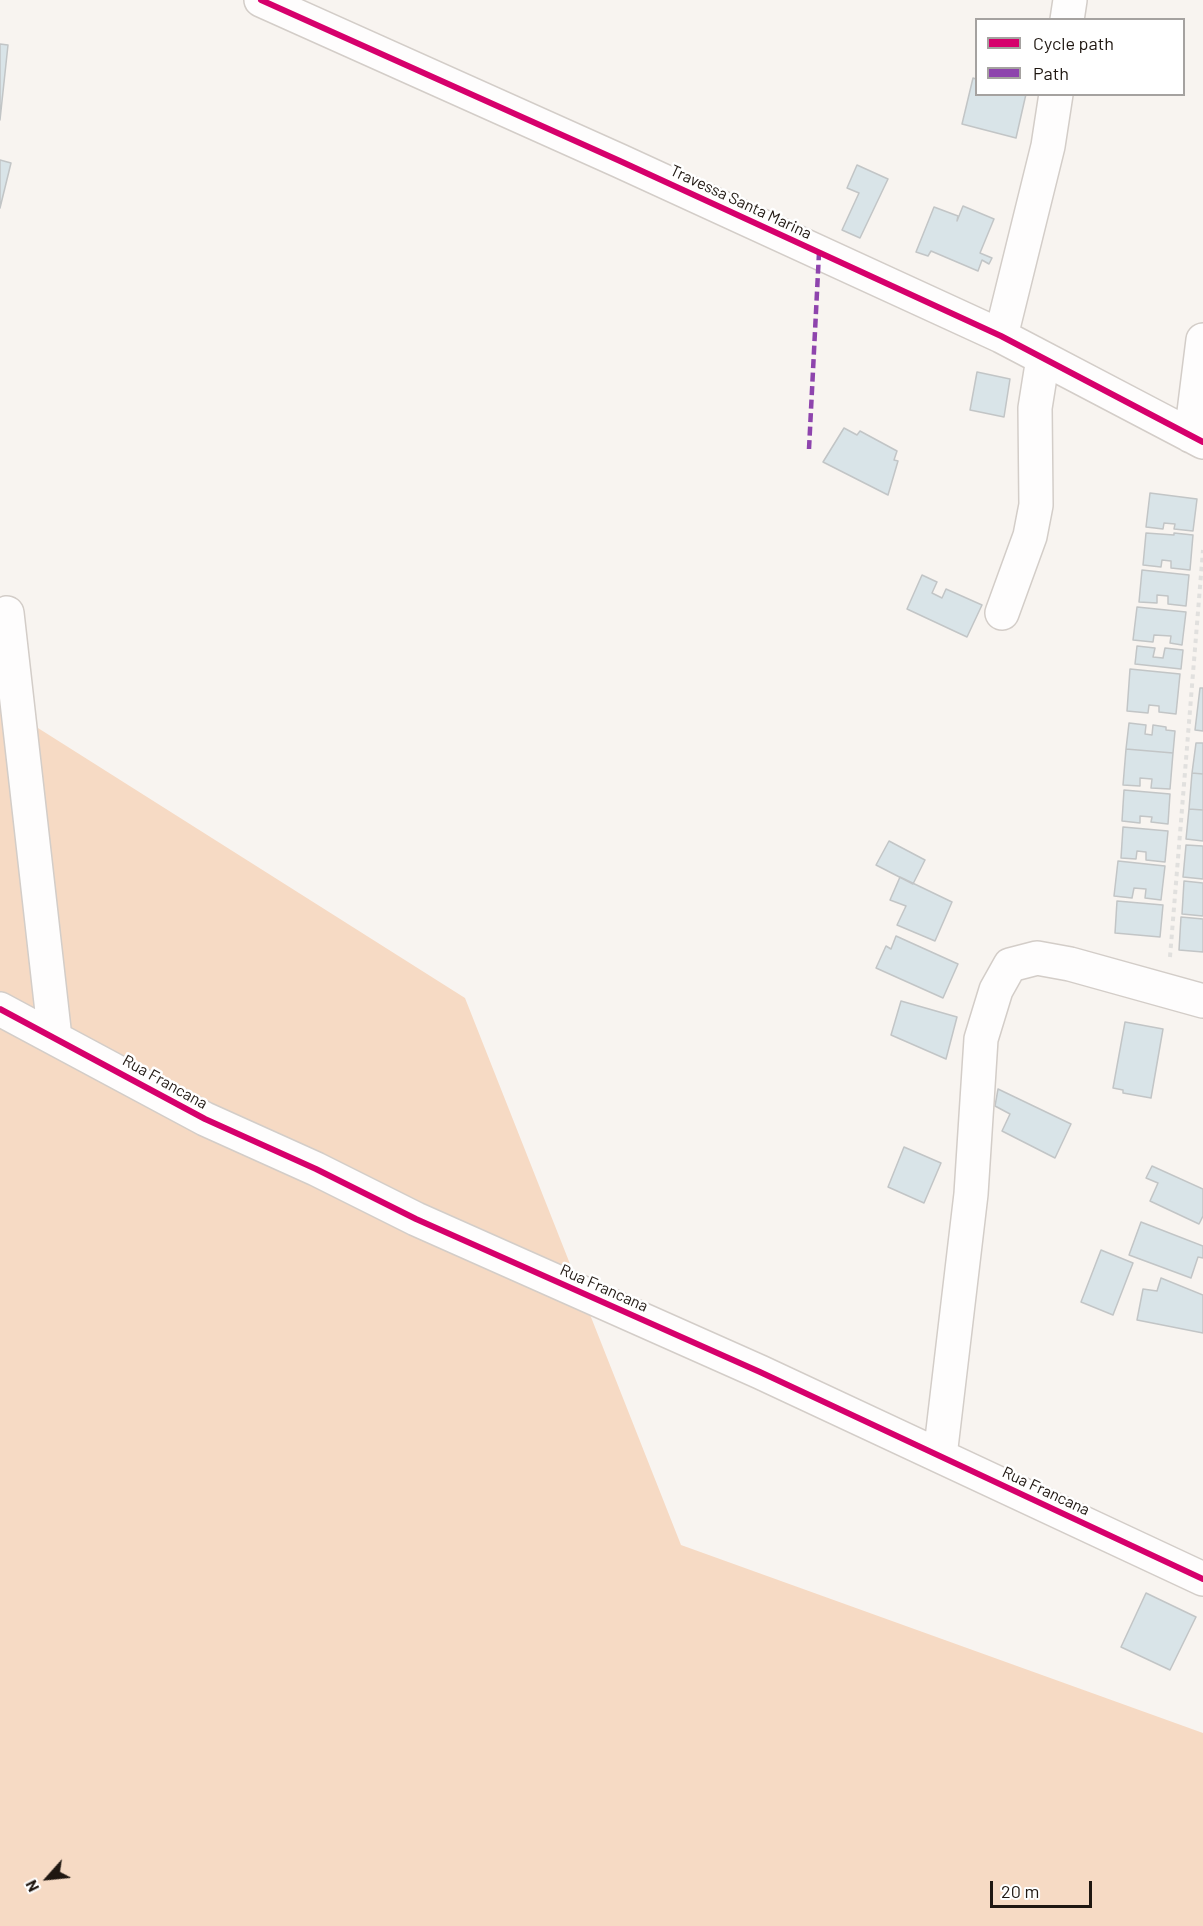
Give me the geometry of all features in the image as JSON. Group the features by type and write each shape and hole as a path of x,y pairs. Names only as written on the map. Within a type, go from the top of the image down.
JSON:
{"street":[{"name":"Travessa Santa Marina","path":"261,0 620,161 1001,336 1197,439"},
{"path":"1067,18 1070,0"},
{"path":"1001,336 1048,146 1056,96"},
{"path":"1197,439 1203,340"},
{"path":"1002,613 1030,536 1036,506 1035,408 1043,358"},
{"path":"7,614 55,1038"},
{"path":"940,1456 971,1194 981,1039 996,990 1010,965 1037,958 1070,964 1203,1001"},
{"name":"Rua Francana","path":"0,1009 205,1119 316,1169 426,1223 749,1367 1203,1579"}],"path":[{"path":"1167,991 1203,550"}],"shaded area":[{"path":"0,704 465,998 681,1545 1203,1733 1203,1926 0,1926"}],"building":[{"path":"0,44 8,45 0,120"},
{"path":"973,78 975,79 975,96 1026,96 1016,138 962,124"},
{"path":"0,160 11,163 0,208"},
{"path":"857,165 888,179 860,238 842,230 859,193 847,188"},
{"path":"963,206 994,219 980,253 992,258 989,264 982,260 978,271 931,251 928,256 916,252 934,207 958,216 957,221"},
{"path":"977,372 1010,379 1004,417 970,410"},
{"path":"844,428 857,435 860,431 897,451 894,460 898,461 888,495 823,462"},
{"path":"1150,493 1197,499 1193,531 1174,529 1175,524 1164,523 1163,529 1146,527"},
{"path":"1146,533 1193,535 1190,570 1171,568 1171,561 1162,560 1161,567 1143,565"},
{"path":"1142,570 1189,575 1186,606 1168,604 1168,596 1157,595 1157,603 1139,602"},
{"path":"922,575 937,582 932,593 942,598 946,589 982,605 967,637 907,609"},
{"path":"1137,607 1186,612 1182,645 1170,643 1171,636 1154,635 1153,642 1133,640"},
{"path":"1137,646 1155,648 1153,657 1163,658 1165,648 1183,650 1181,669 1135,664"},
{"path":"1130,669 1180,674 1176,714 1159,712 1159,706 1149,705 1148,713 1127,711"},
{"path":"1200,688 1203,688 1203,731 1195,730"},
{"path":"1129,723 1146,725 1145,734 1152,735 1153,725 1175,731 1173,753 1126,749"},
{"path":"1196,743 1203,743 1203,774 1192,773"},
{"path":"1126,749 1173,753 1170,789 1151,788 1152,779 1140,778 1140,786 1123,785"},
{"path":"1192,773 1203,774 1203,810 1189,809"},
{"path":"1124,790 1170,794 1168,824 1151,822 1152,817 1140,816 1140,823 1122,821"},
{"path":"1189,809 1203,810 1203,841 1186,839"},
{"path":"1123,827 1168,831 1165,862 1146,860 1146,852 1137,851 1136,859 1121,858"},
{"path":"889,841 925,860 913,884 876,865"},
{"path":"1186,845 1203,846 1203,879 1183,877"},
{"path":"1118,861 1165,866 1161,900 1145,898 1146,889 1134,888 1132,898 1114,896"},
{"path":"900,877 952,902 935,941 897,925 906,906 890,900"},
{"path":"1184,881 1203,883 1203,916 1182,914"},
{"path":"1117,901 1163,905 1160,937 1115,933"},
{"path":"1181,917 1203,919 1203,952 1179,950"},
{"path":"896,936 958,964 943,998 876,968 886,946 891,949"},
{"path":"901,1001 957,1017 946,1059 891,1035"},
{"path":"1125,1022 1163,1029 1151,1098 1123,1093 1123,1090 1113,1088"},
{"path":"998,1089 1071,1124 1055,1158 1002,1131 1010,1114 995,1106"},
{"path":"904,1147 941,1163 924,1203 888,1187"},
{"path":"1152,1166 1203,1189 1203,1216 1199,1224 1150,1201 1158,1183 1146,1178"},
{"path":"1141,1222 1203,1246 1203,1258 1198,1257 1191,1278 1129,1255"},
{"path":"1101,1250 1133,1263 1113,1315 1081,1302"},
{"path":"1161,1278 1203,1295 1203,1333 1137,1320 1143,1289 1157,1291"},
{"path":"1146,1593 1196,1617 1170,1670 1121,1647"}],"marked path":[{"path":"809,449 819,253"}],"cycle path":[{"path":"261,0 620,161 1001,336 1203,442"},
{"path":"0,1009 205,1119 316,1169 416,1219 760,1372 1203,1579"}]}
